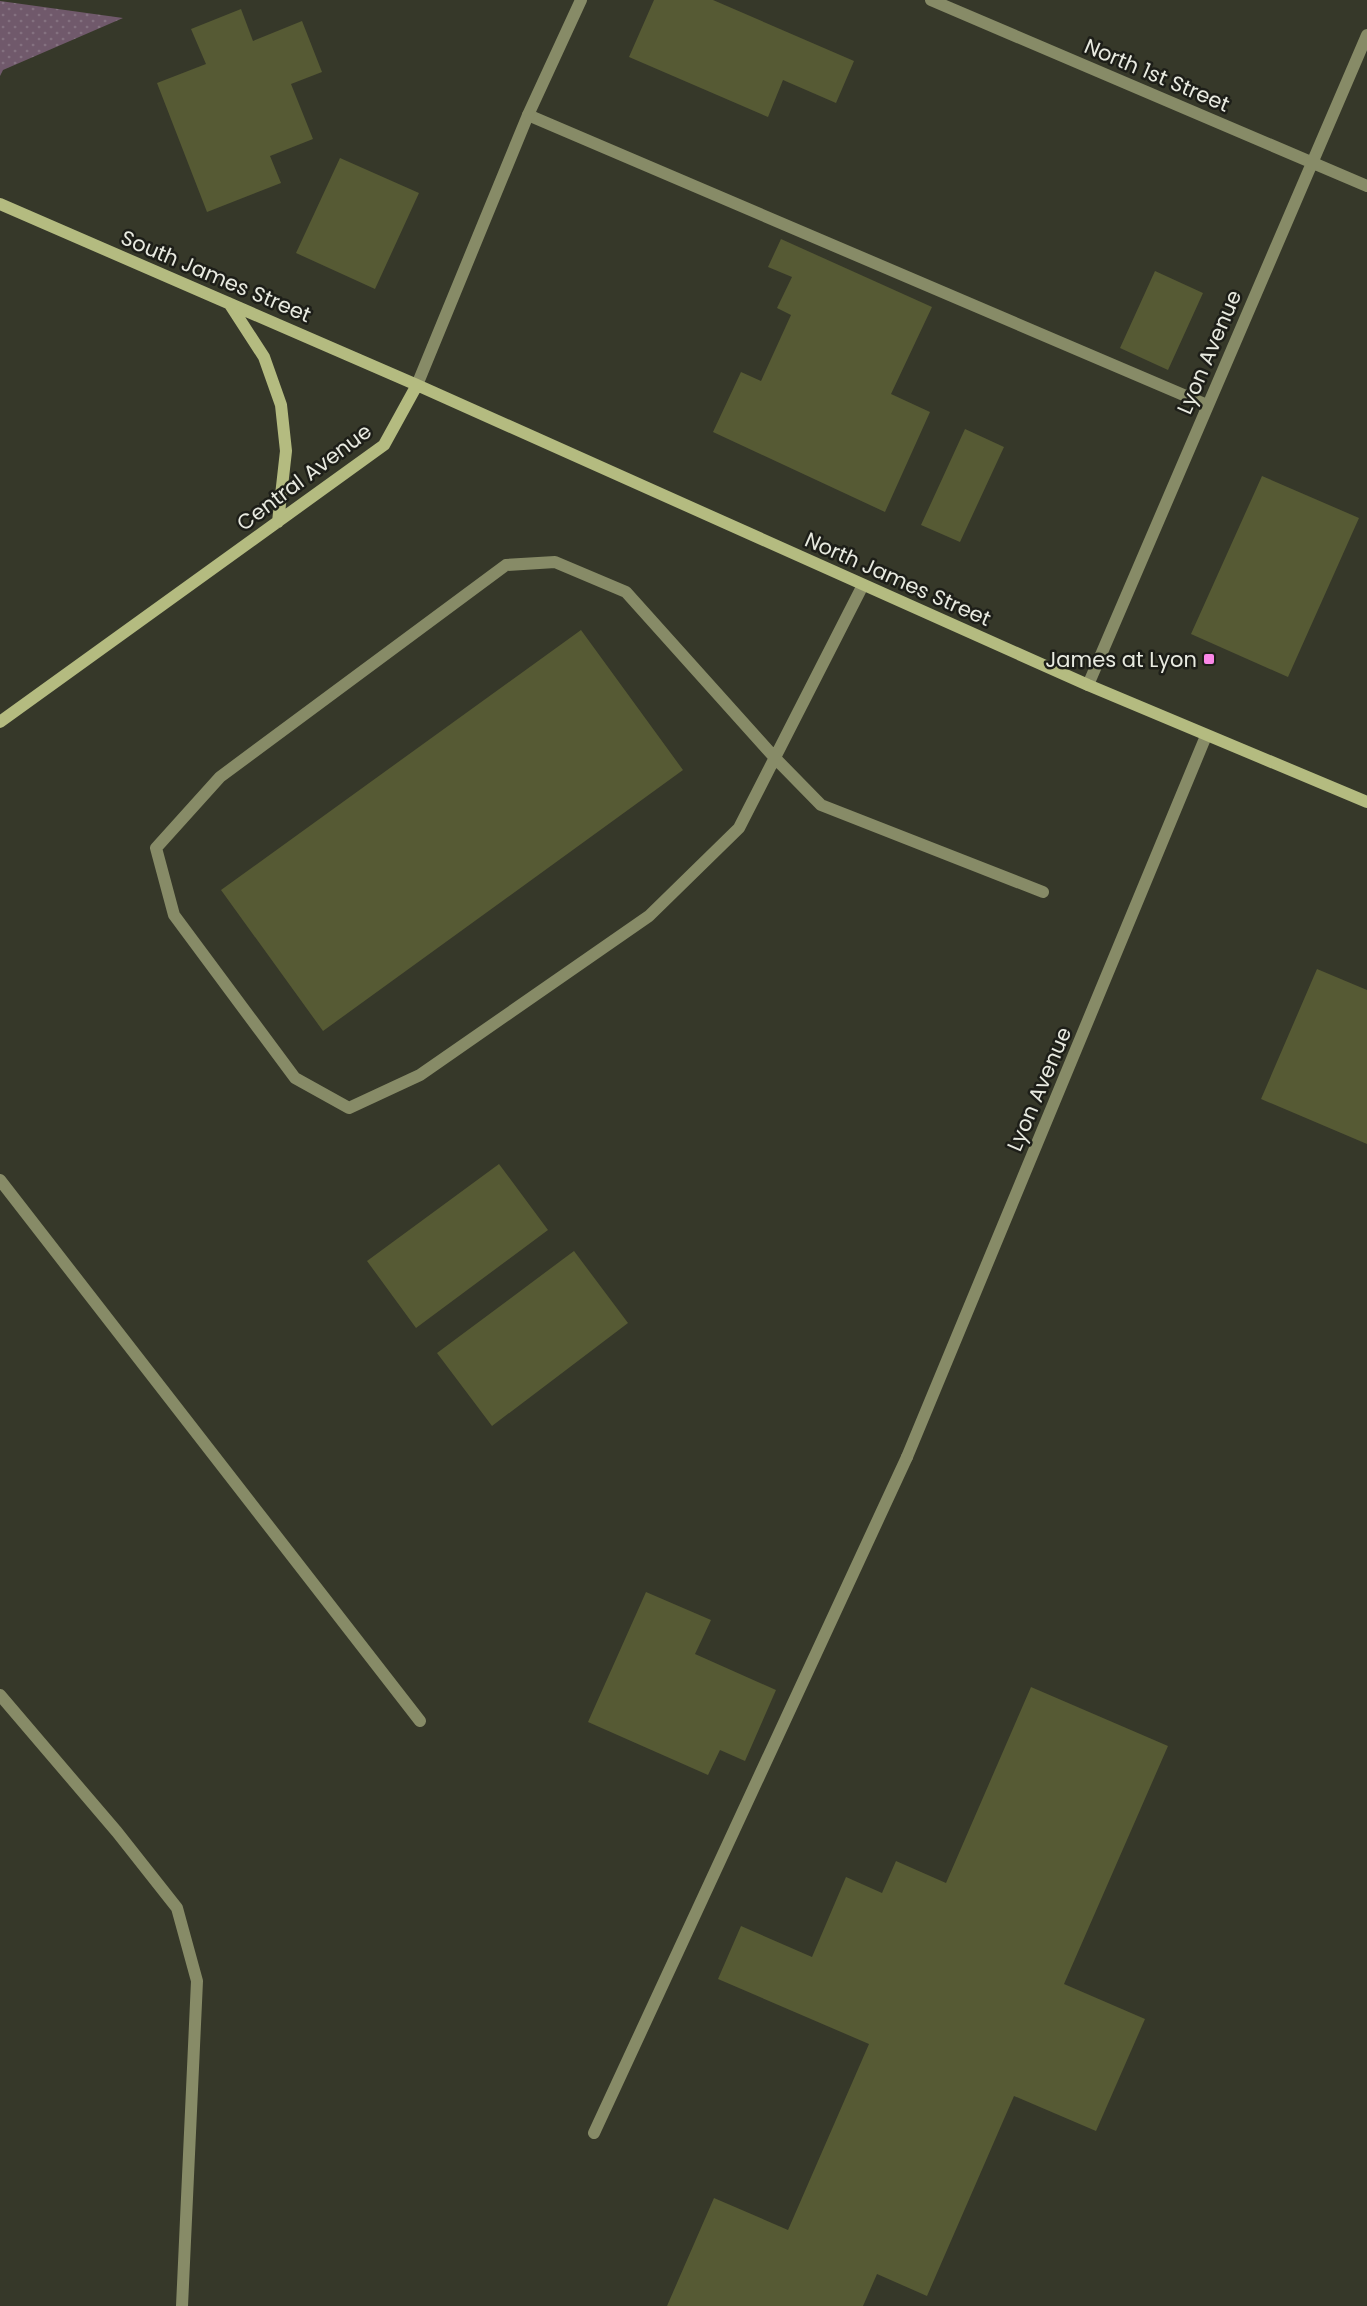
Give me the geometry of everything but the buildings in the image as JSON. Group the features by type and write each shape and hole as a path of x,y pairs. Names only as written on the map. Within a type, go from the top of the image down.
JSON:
{"main road":[{"name":"South James Street","path":"0,204 417,385"},
{"path":"229,303 264,357 281,405 286,451 278,522"},
{"name":"Central Avenue","path":"0,722 384,446 417,385"},
{"name":"North James Street","path":"417,385 1088,685 1367,802"}],"street":[{"name":"Central Avenue","path":"417,385 528,115 581,0"},
{"name":"North 1st Street","path":"931,0 1367,186"},
{"name":"Lyon Avenue","path":"1088,685 1367,35"},
{"path":"528,115 1208,405"},
{"path":"863,585 775,758 739,828 649,916 420,1075 349,1108 295,1078 174,915 156,848 220,777 506,565 555,562 626,592 775,758 821,805 1043,892"},
{"name":"Lyon Avenue","path":"594,2133 907,1457 1206,736"},
{"path":"0,1180 420,1721"},
{"path":"0,1695 117,1832 177,1908 197,1981 182,2306"}],"shaded area":[{"path":"0,1 123,18 3,70 0,76"}],"place":[{"name":"James at Lyon","path":"1209,659"}]}
